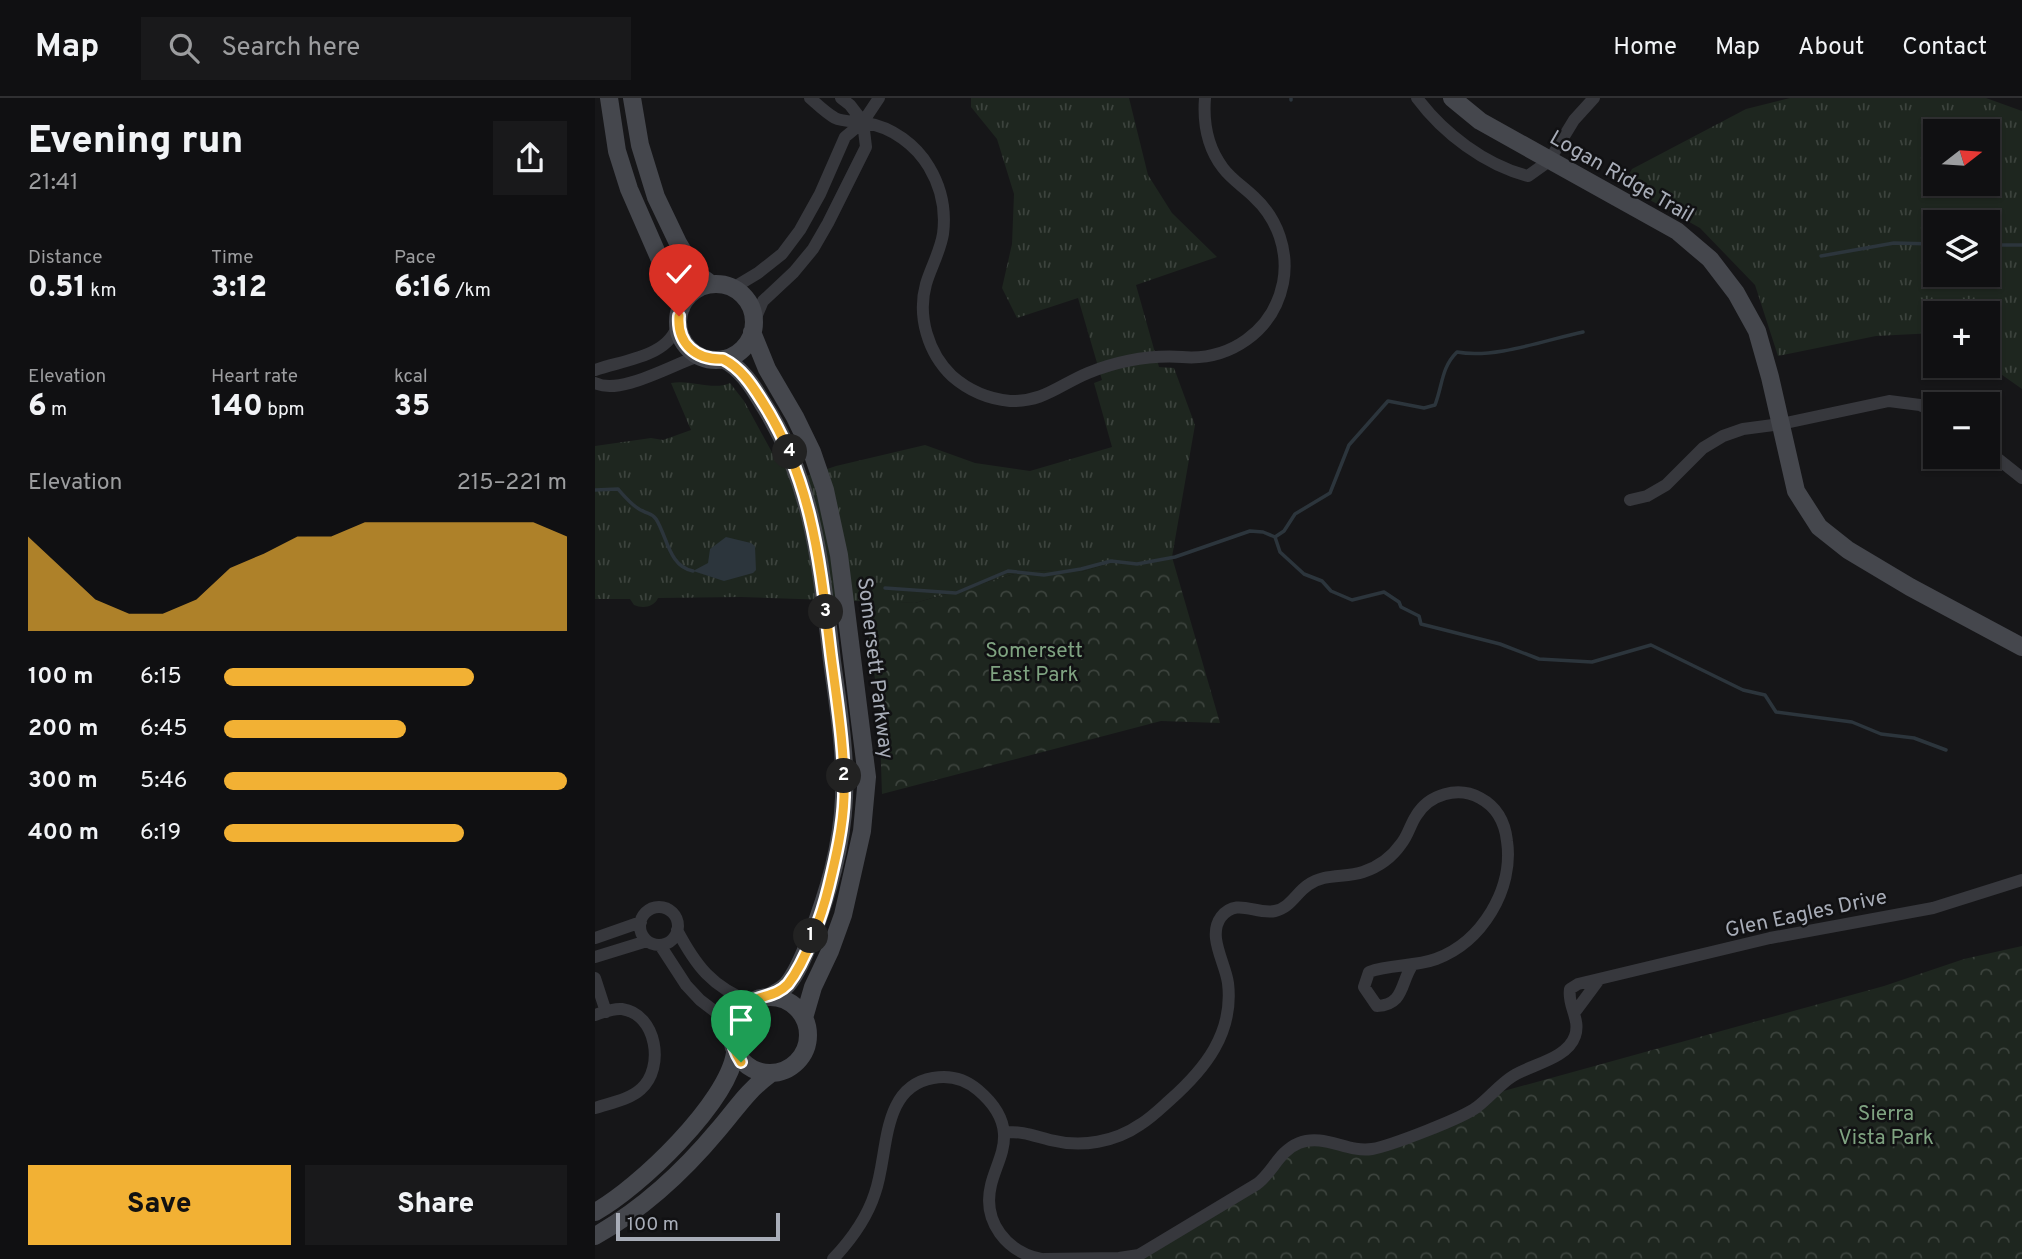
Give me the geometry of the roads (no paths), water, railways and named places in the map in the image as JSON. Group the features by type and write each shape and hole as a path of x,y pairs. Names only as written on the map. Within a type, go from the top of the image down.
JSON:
{"main road":[{"path":"609,98 617,151 629,189 679,316 684,342 699,356 723,359 741,350 753,327 748,302 733,288 711,284 696,274 678,243 656,197 640,145 632,98"},
{"name":"Logan Ridge Trail","path":"1456,100 1480,121 1677,231 1710,259 1736,293 1757,331 1796,491 1819,527 1848,550 1900,581 2022,647"},
{"path":"679,316 693,292 711,284"},
{"name":"Somersett Parkway","path":"753,327 767,369 812,452 825,490 839,555 867,778 862,831 842,915 830,951 813,987 804,1018"},
{"name":"Somersett Parkway","path":"723,359 748,380 774,420 795,463 807,499 817,545 843,757 844,799 841,828 828,890 795,973 786,986 769,997"},
{"path":"595,1212 633,1186 688,1130 724,1085 733,1067 736,1053 731,1034 737,1015 751,1002 769,997 790,1002 804,1018 808,1043 803,1056 794,1066 783,1072 770,1074 750,1068 736,1053"},
{"path":"595,1236 642,1206 669,1182 719,1129 745,1095 770,1074"}],"street":[{"path":"810,98 836,119 863,122 888,130 915,149 930,168 940,192 944,215 943,236 926,282 923,314 931,347 950,373 978,393 1020,401 1049,394 1099,370 1152,356 1194,358 1224,352 1243,343 1259,329 1277,302 1285,271 1278,231 1261,204 1233,180 1215,157 1206,133 1205,98"},
{"path":"753,327 763,300 813,249 866,147 863,122 841,98"},
{"path":"733,288 782,254 800,230 813,206 845,137 863,122 879,98"},
{"path":"1417,98 1445,130 1478,153 1528,176 1549,161 1574,120 1594,98"},
{"path":"595,370 650,353 671,340 679,316"},
{"path":"595,383 602,387 624,384 699,356"},
{"path":"1630,500 1647,496 1666,485 1703,448 1723,436 1743,429 1781,424 1889,401 1923,406"},
{"path":"2000,461 2022,478"},
{"path":"1004,1132 1025,1132 1070,1143 1089,1143 1125,1133 1142,1124 1203,1069 1222,1034 1227,1016 1228,984 1215,932 1223,915 1238,907 1268,912 1280,910 1316,880 1369,870 1401,845 1415,818 1427,803 1457,792 1478,797 1490,804 1498,814 1505,832 1509,857 1502,891 1485,920 1457,948 1436,959 1413,964"},
{"name":"Glen Eagles Drive","path":"1575,1012 1569,997 1570,989 1578,984 1770,938 1933,908 2022,880"},
{"path":"731,1034 717,1013 700,1000 654,943 641,933 641,922 645,913 651,909 662,908 673,915 677,930 690,953 719,987 751,1002"},
{"path":"595,938 641,922"},
{"path":"595,957 673,939 677,930"},
{"path":"595,978 600,1013 623,1010 642,1019 654,1045 655,1060 653,1073 643,1088 632,1096 595,1108"},
{"path":"833,1259 854,1234 869,1207 881,1172 894,1108 911,1087 931,1078 944,1077 970,1084 996,1109 1004,1132 1003,1146 991,1186 991,1213 999,1234 1007,1242 1023,1254 1042,1259 1119,1258 1139,1255 1257,1184 1282,1154 1297,1144 1319,1140 1356,1149 1374,1149 1468,1113 1512,1076 1567,1049 1576,1035 1575,1012 1598,981"}],"waterway":[{"path":"1821,256 1894,243 1923,244"},
{"path":"2000,245 2022,245"},
{"path":"885,588 956,593 1008,571 1044,575 1111,561 1137,564 1175,557 1250,531 1275,537 1284,531 1295,514 1330,493 1349,445 1388,401 1424,408 1435,405 1445,370 1457,352 1504,351 1583,332"},
{"path":"595,490 618,489 629,502 653,516 679,564 693,571"},
{"path":"1275,537 1280,552 1304,574 1322,581 1331,591 1352,600 1384,592 1399,602 1401,607 1419,616 1421,624 1500,644 1539,659 1592,662 1651,645 1743,690 1765,695 1776,712 1852,722 1881,734 1914,738 1946,750"}],"park label":[{"name":"Somersett East Park","path":"1034,662"},
{"name":"Sierra Vista Park","path":"1886,1125"}]}
